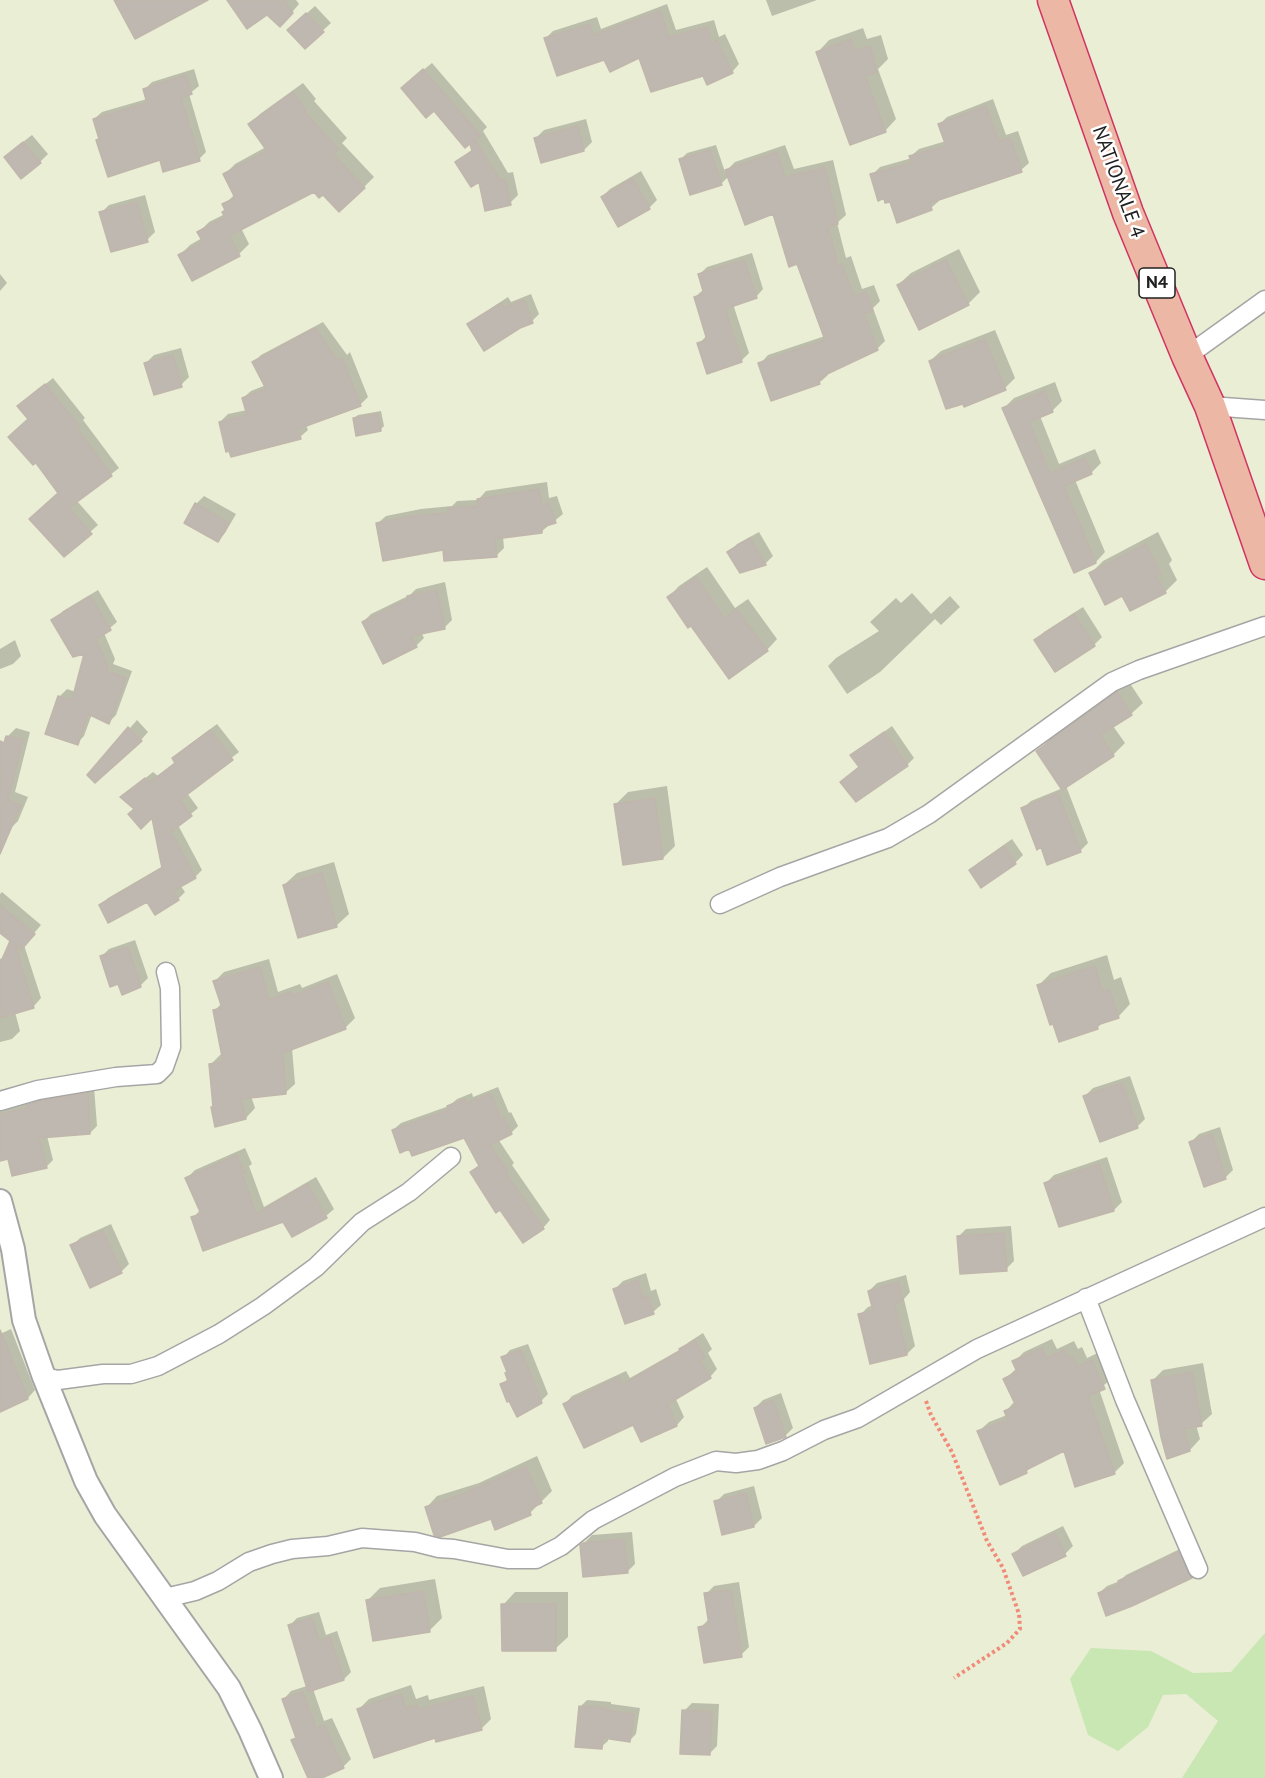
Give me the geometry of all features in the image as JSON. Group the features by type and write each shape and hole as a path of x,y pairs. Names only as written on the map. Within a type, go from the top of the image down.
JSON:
{"highway":[{"name":"NATIONALE 4","path":"1053,0 1128,213 1210,406 1265,564"}],"street":[{"path":"1187,356 1265,300"},
{"path":"1210,406 1265,410"},
{"path":"720,904 780,877 888,838 929,814 1112,682 1139,670 1265,626"},
{"path":"0,1101 39,1090 105,1079 157,1074 164,1067 171,1047 170,988 166,972"},
{"path":"44,1377 58,1380 103,1374 131,1374 158,1366 219,1334 316,1267 362,1222 422,1183 451,1157"},
{"path":"0,1201 13,1249 24,1320 44,1377 87,1481 105,1515 229,1688 271,1778"},
{"path":"165,1598 195,1591 218,1581 249,1562 272,1554 292,1549 328,1546 362,1538 391,1538 508,1559 537,1559 561,1546 593,1520 675,1477 716,1461 736,1463 758,1460 783,1451 824,1430 858,1418 977,1349 1265,1217"},
{"path":"1086,1298 1125,1400 1198,1569"}],"path":[{"path":"924,1379 925,1395 931,1416 952,1452 979,1523 1003,1568 1019,1614 1020,1629 1007,1643 954,1678"}],"green space":[{"path":"0,0 1265,0 1265,1778 0,1778"},
{"path":"1265,1633 1265,1778 1182,1778 1218,1721 1186,1694 1163,1695 1148,1727 1118,1751 1088,1735 1070,1679 1091,1648 1151,1651 1193,1673 1231,1672"}],"building":[{"path":"114,0 208,0 135,39"},
{"path":"227,0 287,0 285,2 293,13 280,27 267,15 247,29"},
{"path":"660,11 669,37 707,27 711,43 717,40 733,73 707,85 703,76 651,92 639,58 610,72 604,60 557,76 544,38 590,24 593,35"},
{"path":"306,13 324,32 305,49 287,30"},
{"path":"851,39 855,50 870,46 877,72 865,76 886,132 850,145 816,52"},
{"path":"423,69 481,136 475,140 500,180 505,179 511,205 485,211 479,182 471,187 455,162 472,151 470,144 465,148 434,111 426,118 401,88"},
{"path":"186,75 192,94 181,98 200,161 163,172 160,160 108,177 96,140 99,139 93,119 147,103 143,89"},
{"path":"293,92 305,112 338,149 333,154 365,188 339,212 323,195 319,198 314,192 229,236 240,256 192,281 178,255 203,242 197,232 225,217 222,204 235,198 223,174 267,151 248,124"},
{"path":"986,106 999,141 1010,138 1022,172 930,203 932,210 897,223 890,202 885,203 884,198 878,201 870,174 912,163 909,156 946,146 938,124"},
{"path":"578,126 584,151 541,163 534,138"},
{"path":"23,142 41,163 21,179 4,157"},
{"path":"710,150 722,185 690,195 679,159"},
{"path":"777,152 785,177 825,167 838,224 828,227 838,265 842,264 854,296 866,292 873,311 864,314 878,350 825,375 818,380 820,384 771,401 758,363 825,340 797,264 789,267 773,214 745,225 725,170"},
{"path":"633,178 650,209 618,227 601,197"},
{"path":"137,202 148,242 111,252 99,212"},
{"path":"744,260 757,298 725,309 742,362 707,374 697,343 707,340 694,297 704,294 698,274"},
{"path":"946,260 969,305 919,330 897,285"},
{"path":"524,300 533,323 520,328 484,351 467,324 501,303 504,308"},
{"path":"315,328 338,361 342,358 361,406 298,429 301,439 231,457 229,451 226,452 219,422 247,415 242,398 266,389 252,362"},
{"path":"985,339 1006,390 964,407 963,404 946,409 929,361"},
{"path":"173,355 182,387 154,395 144,363"},
{"path":"45,384 79,426 77,428 112,476 69,508 92,534 64,557 29,519 58,493 36,463 33,465 8,437 28,419 17,406"},
{"path":"1045,391 1053,412 1029,422 1050,473 1085,458 1092,474 1064,486 1096,563 1074,573 1002,408"},
{"path":"378,414 381,431 356,436 353,418"},
{"path":"539,489 542,505 549,503 556,523 542,527 542,533 495,539 497,557 444,561 443,550 383,561 376,523 412,516 448,513 448,508 478,506 477,499"},
{"path":"195,503 229,523 218,542 184,523"},
{"path":"750,538 766,565 740,573 727,552"},
{"path":"1146,544 1161,574 1156,576 1166,593 1130,611 1122,596 1105,605 1089,573"},
{"path":"696,577 724,618 736,609 768,651 729,679 691,626 688,628 667,597"},
{"path":"437,590 445,629 411,636 417,647 383,664 362,622 408,599 407,596"},
{"path":"90,596 111,630 96,639 108,667 107,671 126,678 109,724 88,714 78,745 45,734 58,696 72,700 84,654 73,657 51,620"},
{"path":"1074,614 1095,646 1055,672 1034,640"},
{"path":"1117,692 1132,715 1100,735 1114,756 1062,790 1036,751"},
{"path":"128,727 142,741 95,783 87,775"},
{"path":"210,730 233,760 180,800 192,816 171,832 196,878 173,891 179,900 155,915 147,902 108,923 99,905 162,868 152,818 141,829 128,814 134,809 120,797 145,778 150,782 175,763 172,758"},
{"path":"884,732 908,766 856,802 840,782 859,767 850,755"},
{"path":"6,736 23,739 8,800 21,805 0,854 0,741 4,743"},
{"path":"1058,793 1081,852 1047,865 1041,847 1037,850 1021,808"},
{"path":"655,798 663,859 623,865 614,804"},
{"path":"1004,846 1016,864 981,888 969,870"},
{"path":"322,873 337,927 298,938 283,885"},
{"path":"0,905 35,934 21,950 15,945 34,1008 0,1018 0,964 10,941 0,933"},
{"path":"128,947 141,987 122,995 118,984 110,987 100,956"},
{"path":"1095,966 1102,991 1109,989 1119,1018 1097,1025 1098,1029 1059,1042 1053,1024 1050,1025 1037,985"},
{"path":"260,967 269,1000 291,992 292,996 328,982 346,1029 283,1053 286,1094 241,1099 246,1119 215,1127 211,1107 213,1107 209,1064 223,1062 213,1010 222,1008 213,981"},
{"path":"1122,1083 1138,1128 1100,1142 1083,1096"},
{"path":"88,1093 90,1134 39,1138 47,1168 12,1176 8,1159 0,1161 0,1114 27,1108 27,1105 40,1101"},
{"path":"491,1094 501,1120 504,1118 512,1134 490,1145 544,1229 523,1243 500,1210 496,1213 470,1172 479,1166 464,1138 412,1156 409,1149 400,1153 392,1130 449,1110 447,1106 465,1099 466,1103"},
{"path":"1212,1134 1226,1179 1204,1187 1189,1142"},
{"path":"237,1155 245,1173 242,1174 256,1214 307,1184 327,1218 292,1237 283,1222 203,1251 191,1217 201,1214 185,1178"},
{"path":"1099,1164 1114,1211 1059,1227 1044,1183"},
{"path":"103,1231 122,1273 90,1288 70,1245"},
{"path":"1004,1233 1007,1271 960,1274 957,1236"},
{"path":"638,1280 643,1298 648,1296 654,1314 625,1324 613,1289"},
{"path":"898,1282 903,1301 895,1304 907,1355 870,1364 858,1314 873,1311 868,1291"},
{"path":"0,1330 28,1399 0,1412"},
{"path":"695,1340 705,1357 700,1360 711,1378 668,1404 677,1426 641,1442 633,1425 584,1448 563,1404 618,1377 622,1385"},
{"path":"1042,1348 1047,1358 1064,1350 1068,1357 1072,1356 1077,1367 1092,1360 1105,1389 1088,1396 1115,1474 1075,1487 1064,1451 1026,1470 1027,1473 1000,1485 977,1431 1008,1420 1004,1411 1016,1406 1003,1379 1017,1372 1012,1361"},
{"path":"521,1350 542,1403 517,1417 509,1401 507,1402 500,1384 508,1381 501,1357"},
{"path":"1192,1372 1202,1426 1184,1429 1190,1451 1167,1459 1151,1380"},
{"path":"773,1400 786,1437 766,1444 754,1408"},
{"path":"526,1466 542,1503 529,1509 531,1515 495,1530 491,1519 440,1537 434,1535 425,1507 469,1492"},
{"path":"746,1493 754,1527 722,1535 714,1501"},
{"path":"1055,1533 1066,1556 1023,1576 1012,1554"},
{"path":"624,1539 628,1573 583,1577 580,1545"},
{"path":"1179,1552 1192,1578 1106,1616 1098,1593 1119,1585 1118,1581"},
{"path":"731,1590 742,1657 704,1663 698,1627 709,1625 704,1593"},
{"path":"423,1591 430,1632 373,1641 366,1600"},
{"path":"501,1604 556,1604 556,1651 502,1651"},
{"path":"312,1618 319,1641 330,1637 344,1680 308,1692 288,1625"},
{"path":"303,1692 316,1728 324,1725 344,1768 322,1778 308,1778 291,1740 296,1738 282,1699"},
{"path":"401,1694 406,1708 417,1705 419,1709 473,1696 482,1730 436,1742 435,1738 374,1758 357,1709"},
{"path":"579,1706 606,1708 605,1710 634,1714 630,1742 603,1738 602,1749 575,1747"},
{"path":"682,1710 712,1712 710,1755 680,1754"}]}
